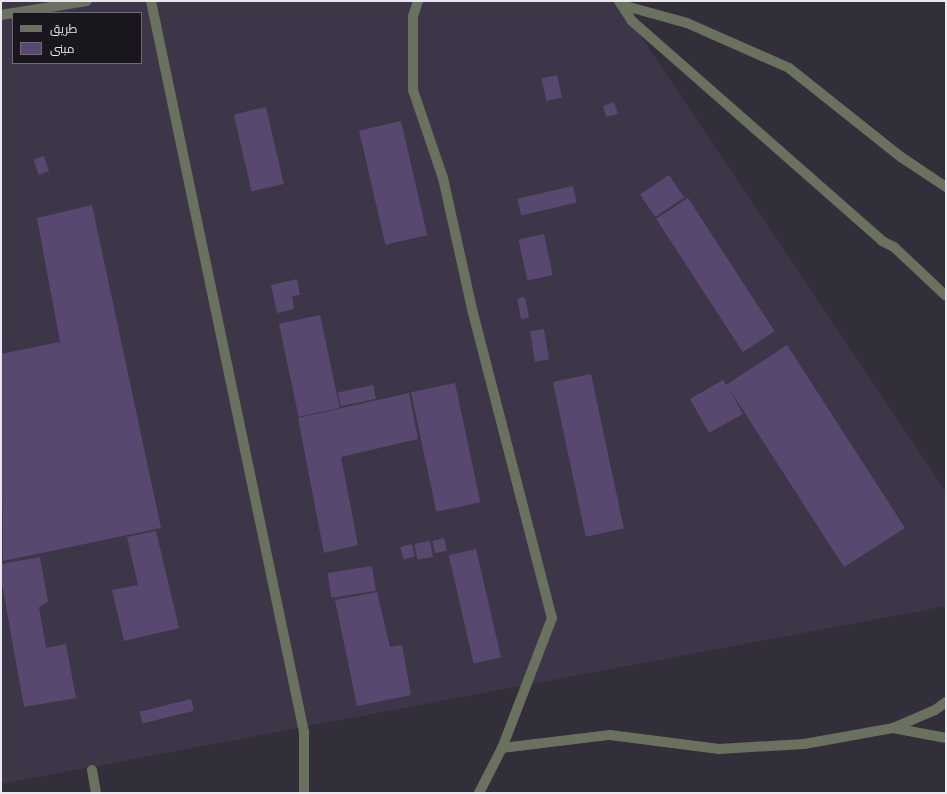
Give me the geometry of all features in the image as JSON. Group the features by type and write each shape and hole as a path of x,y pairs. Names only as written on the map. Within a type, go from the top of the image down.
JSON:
{"street":[{"path":"19,12 87,1"},
{"path":"150,1 304,732 304,793"},
{"path":"418,1 413,16 414,90 443,178 473,314 552,618 502,748 479,793"},
{"path":"621,3 687,23 789,68 901,157 946,187"},
{"path":"621,3 632,21 882,241 894,247 946,296"},
{"path":"1,15 12,13"},
{"path":"502,748 610,735 720,749 804,744 893,728 935,710 946,702"},
{"path":"893,728 946,738"},
{"path":"92,770 96,793"}],"shaded area":[{"path":"1,1 630,1 630,20 946,492 946,606 1,784"}],"building":[{"path":"557,75 562,97 547,101 541,79"},
{"path":"614,102 618,114 606,117 603,106"},
{"path":"266,107 284,184 252,191 234,114"},
{"path":"401,121 427,235 385,245 359,131"},
{"path":"44,156 49,171 38,175 34,159"},
{"path":"669,175 684,197 655,217 640,195"},
{"path":"573,186 577,203 521,215 517,199"},
{"path":"688,198 775,331 743,352 656,219"},
{"path":"92,205 161,528 3,561 1,354 60,342 37,218"},
{"path":"544,234 553,275 527,280 519,239"},
{"path":"297,279 300,295 292,296 294,309 277,313 271,285"},
{"path":"525,297 529,318 521,319 517,299"},
{"path":"320,315 340,408 299,417 279,324"},
{"path":"544,329 549,360 535,362 530,331"},
{"path":"787,345 905,528 844,567 728,387 743,414 709,433 690,399 723,380 726,385"},
{"path":"591,374 624,529 586,537 553,382"},
{"path":"455,383 480,502 436,512 411,392"},
{"path":"373,385 376,399 341,406 338,392"},
{"path":"409,393 418,439 341,457 358,545 324,553 298,418"},
{"path":"156,531 179,628 124,641 112,590 138,585 127,537"},
{"path":"444,538 447,551 435,553 432,541"},
{"path":"430,541 433,557 417,560 414,544"},
{"path":"412,544 415,557 403,559 400,547"},
{"path":"476,549 501,657 474,663 449,555"},
{"path":"40,557 48,602 39,607 46,648 66,644 76,698 24,707 1,578 1,564"},
{"path":"372,566 376,591 331,598 328,573"},
{"path":"377,592 390,647 402,645 411,695 357,706 335,600"},
{"path":"191,699 194,711 142,723 140,712"}]}
